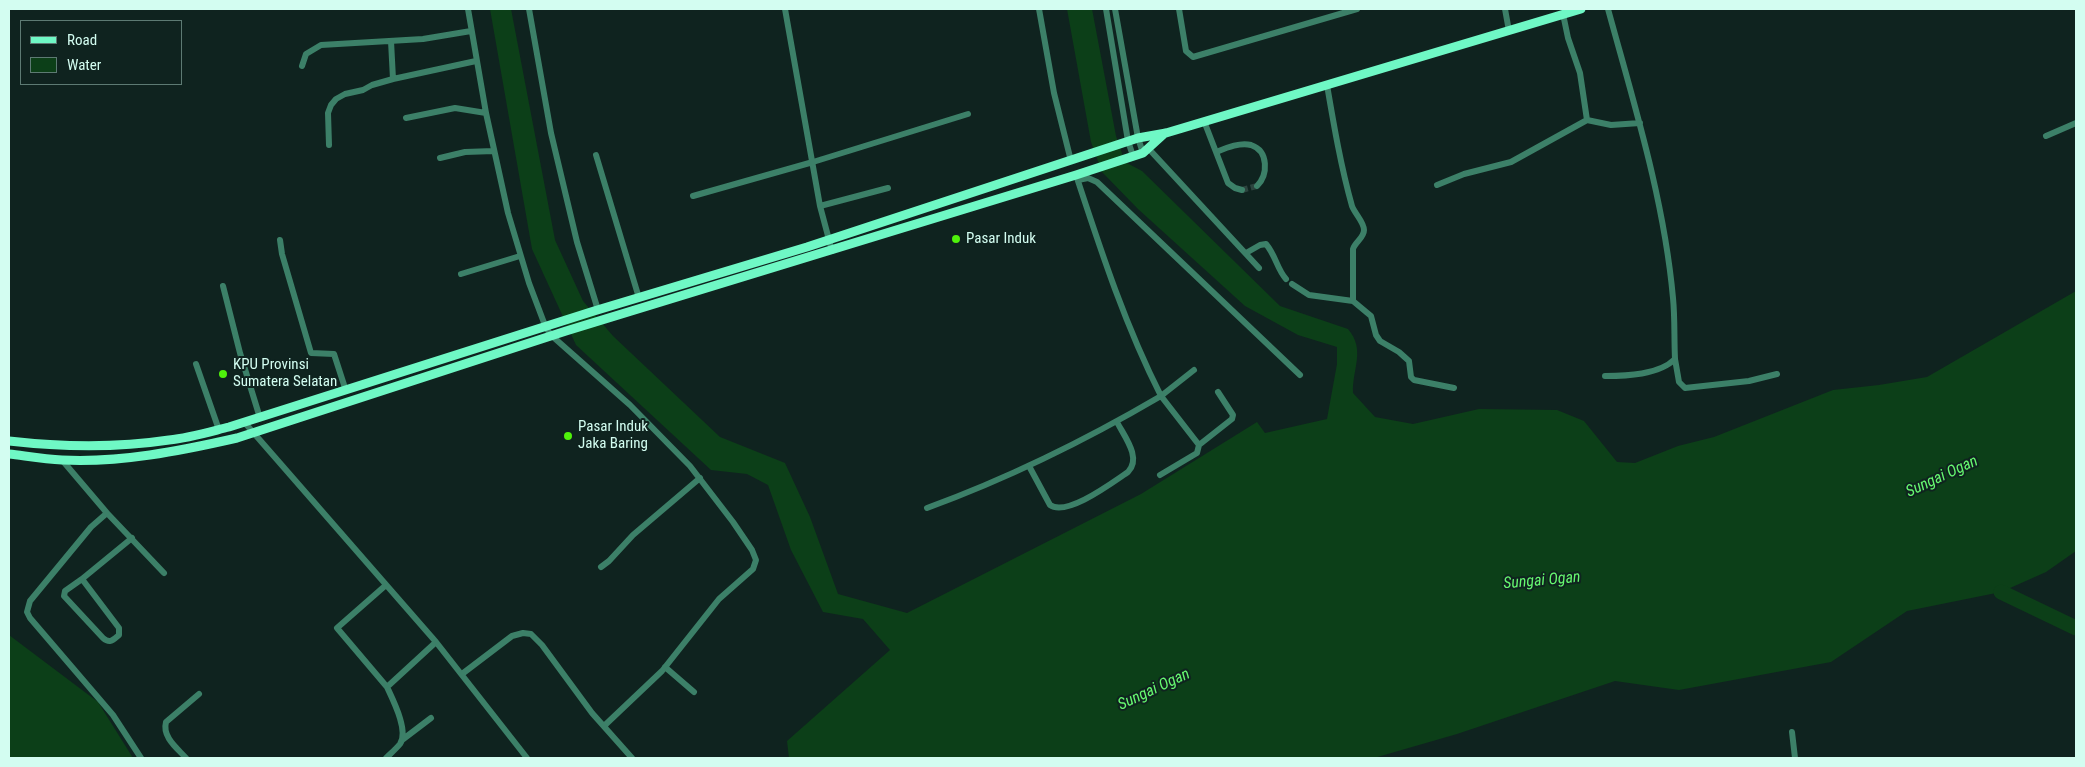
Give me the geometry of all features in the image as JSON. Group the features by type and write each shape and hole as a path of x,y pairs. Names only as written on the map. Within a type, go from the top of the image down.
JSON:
{"street":[{"path":"468,9 486,113 508,213 520,256 546,328 552,336 630,404 700,478 752,550 756,564 704,616 665,667 604,726"},
{"path":"529,9 551,133 577,242 596,311"},
{"path":"786,9 820,206 832,251"},
{"path":"1040,9 1054,93 1071,161"},
{"path":"1106,9 1125,143 1130,157"},
{"path":"1115,9 1138,138 1145,150 1259,268"},
{"path":"1179,9 1186,51 1193,57 1357,9"},
{"path":"1505,9 1509,31"},
{"path":"9,441 43,445 115,446 171,440 245,423 596,311 828,240 1071,161 1092,152 1328,86 1581,9"},
{"path":"1608,9 1640,122 1658,203 1673,298 1675,359 1679,382 1685,388 1749,382 1777,374"},
{"path":"1563,14 1568,38 1580,73 1587,120"},
{"path":"302,66 306,54 321,45 423,39 471,31"},
{"path":"391,41 393,79"},
{"path":"329,145 328,113 331,105 345,94 363,90 372,85 393,79 476,61"},
{"path":"1328,86 1338,148 1352,206 1364,228 1363,235 1352,249 1353,301"},
{"path":"406,118 455,108 486,113"},
{"path":"693,196 813,162 968,114"},
{"path":"1437,185 1464,174 1511,162 1587,120 1605,125 1640,122"},
{"path":"1204,121 1228,184 1242,190"},
{"path":"2046,136 2076,123"},
{"path":"9,454 62,460 115,458 188,449 236,438 566,331 1077,178 1098,167 1145,150 1166,132"},
{"path":"1216,152 1241,145 1257,148 1265,161 1263,178 1257,186"},
{"path":"440,158 465,152 494,151"},
{"path":"596,155 639,298"},
{"path":"1077,178 1088,178 1097,182 1300,375"},
{"path":"1077,178 1124,317 1143,361 1161,396 1198,445 1197,453 1160,475"},
{"path":"820,206 888,188"},
{"path":"280,240 282,254 311,353 334,354 346,391"},
{"path":"1246,253 1260,245 1266,244 1278,261 1279,271 1286,279"},
{"path":"461,274 520,256"},
{"path":"1292,284 1308,295 1353,301 1371,316 1376,335 1380,341 1399,352 1408,362 1411,377 1414,380 1454,388"},
{"path":"223,286 240,353 260,418"},
{"path":"1605,376 1636,374 1666,366 1675,359"},
{"path":"196,364 219,430"},
{"path":"928,508 990,485 1117,422 1161,396 1194,370"},
{"path":"1198,445 1232,419 1233,415 1218,392"},
{"path":"1029,466 1050,505 1059,509 1072,506 1128,472 1133,466 1132,451 1117,422"},
{"path":"245,423 436,642 527,758"},
{"path":"62,460 107,513 164,573"},
{"path":"602,567 609,562 633,534 700,478"},
{"path":"107,513 87,532 30,601 27,612 30,618 113,715 141,758"},
{"path":"82,579 119,628 119,635 112,641 104,640 64,596 65,591 132,538"},
{"path":"386,585 337,628 387,687 399,716 402,740"},
{"path":"462,674 512,636 523,632 532,634 604,726 632,758"},
{"path":"387,687 436,642"},
{"path":"665,667 694,692"},
{"path":"186,758 167,737 166,722 199,694"},
{"path":"386,758 402,740 432,718"},
{"path":"1792,732 1795,758"}],"water":[{"name":"Sungai Ogan","path":"490,9 511,9 555,240 583,301 613,336 720,437 785,463 810,517 838,594 907,613 1141,494 1257,422 1265,433 1327,419 1337,364 1337,347 1298,335 1245,306 1138,209 1102,172 1091,142 1067,9 1092,9 1116,136 1125,162 1142,171 1280,306 1348,329 1356,344 1357,352 1353,393 1375,417 1413,424 1479,409 1557,410 1584,421 1617,462 1635,463 1678,446 1714,437 1833,390 1927,377 2076,291 2076,551 2046,572 2001,592 1907,611 1831,662 1679,690 1615,681 1457,734 1374,758 789,758 787,741 890,650 863,619 823,612 791,550 768,485 747,474 711,470 576,345 532,249"},
{"path":"9,635 98,702 133,758 9,758"}],"waterway":[{"path":"2001,592 2076,628"}],"tunnel":[{"path":"1242,190 1257,186"}],"place":[{"name":"Pasar Induk","path":"956,239"},
{"name":"KPU Provinsi Sumatera Selatan","path":"223,374"},
{"name":"Pasar Induk Jaka Baring","path":"568,436"}]}
